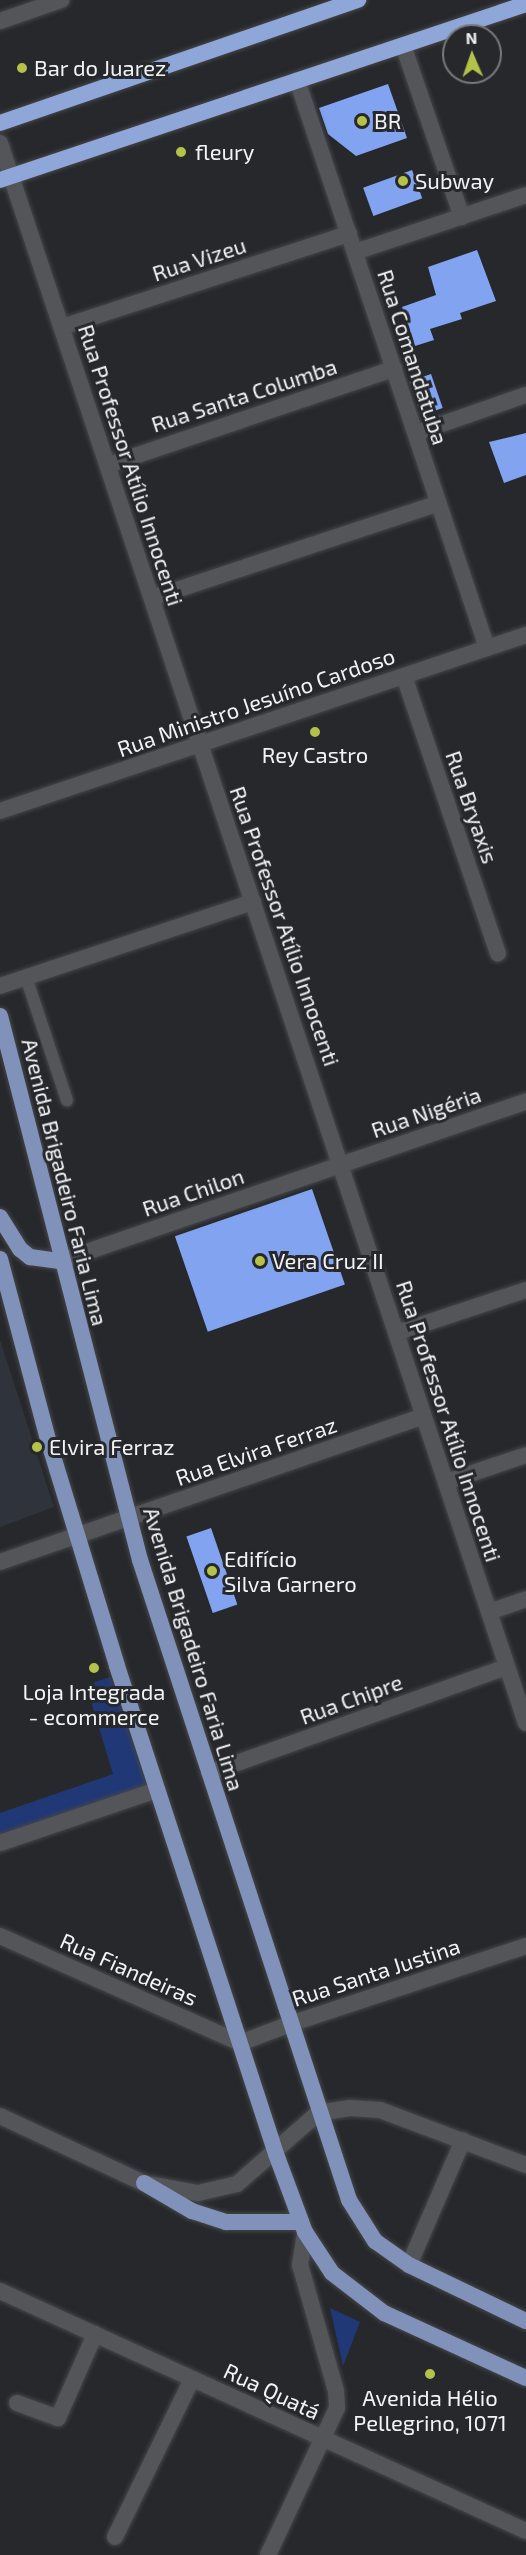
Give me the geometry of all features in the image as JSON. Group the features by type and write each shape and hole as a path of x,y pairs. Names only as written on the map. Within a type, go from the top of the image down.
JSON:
{"highway":[{"path":"0,123 356,0"},
{"path":"6,178 526,4"}],"main road":[{"name":"Avenida Brigadeiro Faria Lima","path":"0,1016 60,1262 129,1518 318,2114 358,2217 375,2241 408,2265 526,2321"},
{"path":"0,1217 20,1249 30,1257 60,1262"},
{"path":"0,1259 2,1279 78,1536 276,2154 303,2227 332,2272 384,2313 526,2378"},
{"path":"144,2183 192,2211 226,2222 303,2227"}],"street":[{"path":"0,21 61,0"},
{"path":"403,45 462,217"},
{"name":"Rua Comandatuba","path":"297,80 487,648"},
{"name":"Rua Professor Atílio Innocenti","path":"0,144 6,178 62,327 108,465 132,548 152,598 526,1723"},
{"path":"355,252 526,195"},
{"name":"Rua Vizeu","path":"62,327 349,234"},
{"name":"Rua Santa Columba","path":"108,465 394,369"},
{"path":"416,432 526,395"},
{"path":"152,598 437,504"},
{"name":"Rua Ministro Jesuíno Cardoso","path":"0,811 526,635"},
{"name":"Rua Bryaxis","path":"404,676 498,953"},
{"path":"0,986 253,902"},
{"path":"26,977 67,1100"},
{"name":"Rua Nigéria","path":"341,1166 526,1101"},
{"name":"Rua Chilon","path":"60,1262 341,1166"},
{"path":"396,1333 526,1290"},
{"name":"Rua Elvira Ferraz","path":"0,1562 424,1416"},
{"path":"446,1482 526,1455"},
{"path":"489,1612 526,1599"},
{"name":"Rua Chipre","path":"209,1773 507,1667"},
{"path":"0,1843 158,1790"},
{"name":"Rua Fiandeiras","path":"0,1936 240,2043"},
{"name":"Rua Santa Justina","path":"240,2043 290,2024 526,1946"},
{"path":"0,2116 144,2183 198,2193 224,2189 248,2178 318,2114 350,2108 380,2110 526,2165"},
{"path":"408,2265 463,2140"},
{"path":"268,2555 337,2408 337,2397 300,2265 303,2227"},
{"name":"Rua Quatá","path":"0,2291 526,2531"},
{"path":"17,2403 57,2418 95,2334"},
{"path":"115,2537 192,2379"}],"shaded area":[{"path":"0,1340 54,1507 0,1527"},
{"path":"110,1677 147,1785 0,1835 0,1813 113,1774 86,1685"},
{"path":"330,2308 360,2322 343,2366"}],"building":[{"name":"BR","path":"388,84 407,138 356,156 328,134 319,108"},
{"path":"412,170 422,198 373,216 363,188"},
{"path":"477,250 496,301 460,313 462,319 430,329 434,340 415,346 402,307 436,295 428,267"},
{"path":"431,374 443,408 421,416 409,381"},
{"path":"526,433 526,475 504,483 489,442"},
{"name":"Vera Cruz II","path":"312,1189 345,1284 208,1332 175,1236"},
{"name":"Edifício Silva Garnero","path":"211,1528 237,1605 213,1613 186,1536"}],"place":[{"name":"Bar do Juarez","path":"22,68"},
{"name":"BR","path":"362,121"},
{"name":"fleury","path":"181,152"},
{"name":"Subway","path":"403,181"},
{"name":"Rey Castro","path":"315,732"},
{"name":"Vera Cruz II","path":"260,1261"},
{"name":"Elvira Ferraz","path":"37,1447"},
{"name":"Edifício Silva Garnero","path":"212,1571"},
{"name":"Loja Integrada - ecommerce","path":"94,1668"},
{"name":"Avenida Hélio Pellegrino, 1071","path":"430,2374"}]}
